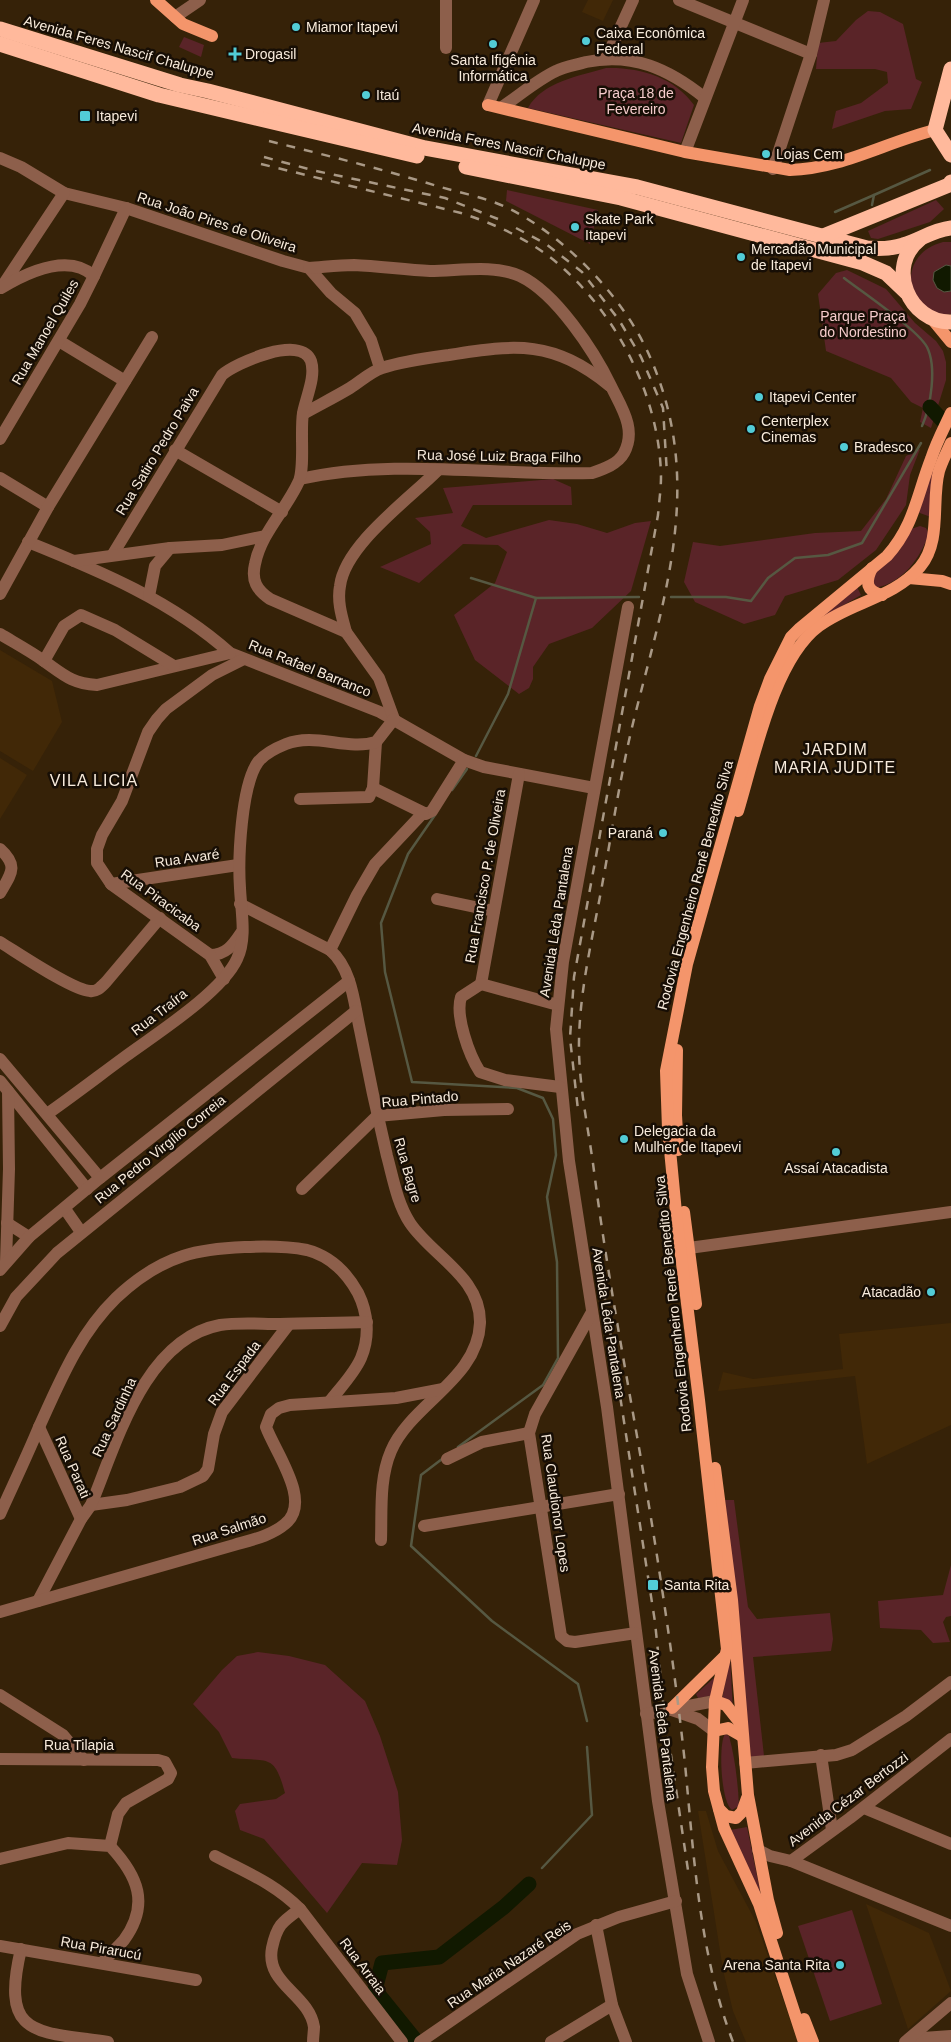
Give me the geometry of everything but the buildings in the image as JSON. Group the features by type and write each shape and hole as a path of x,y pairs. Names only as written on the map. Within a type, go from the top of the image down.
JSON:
{"highway":[{"name":"Avenida Feres Nascif Chaluppe","path":"0,29 180,85 208,90 425,148 637,188 822,236 881,249 903,245 942,228"},
{"name":"Avenida Feres Nascif Chaluppe","path":"0,44 204,107 428,159 599,193 856,261 886,273 906,292 920,312 932,319"},
{"path":"944,132 951,69"},
{"path":"951,100 944,132 951,155"},
{"path":"822,236 949,185 951,182"},
{"path":"906,292 903,277 904,264 917,242 942,228"},
{"path":"932,319 951,322"}],"main road":[{"path":"156,0 175,17 194,30 212,36"},
{"path":"488,105 685,152 773,168 805,170 944,132"},
{"path":"932,319 951,342"},
{"name":"Rodovia Engenheiro Renê Benedito Silva","path":"804,2042 759,1904 734,1850 718,1807 712,1767 715,1701 727,1649 699,1400 676,1223 668,1129 667,1063 687,964 745,755 770,679 796,632 897,546 910,524 931,457 951,413"},
{"name":"Rodovia Engenheiro Renê Benedito Silva","path":"813,2042 778,1939 758,1850 748,1794 732,1600 689,1248 676,1115 676,1058 684,1008 701,942 737,816 784,671 807,636 820,625 882,595 908,578 921,566 928,552 933,532 939,472 951,443"},
{"path":"910,524 915,520 926,522 933,532"},
{"path":"872,568 866,581 867,585 874,593 882,595"},
{"path":"908,578 942,581 951,584"},
{"path":"671,1709 725,1656"},
{"path":"715,1701 726,1705 742,1730"},
{"path":"714,1731 728,1728 742,1730"},
{"path":"718,1807 726,1816 736,1818 742,1812 748,1794"}],"street":[{"path":"175,17 200,0"},
{"path":"446,0 446,48"},
{"path":"488,105 534,0"},
{"path":"606,59 633,0"},
{"path":"679,0 811,54"},
{"path":"685,152 743,0"},
{"path":"773,168 811,54 824,0"},
{"path":"502,107 556,71 606,59 630,60 656,66 672,74 705,98"},
{"name":"Rua João Pires de Oliveira","path":"0,158 21,167 64,192 126,208 283,262 309,268 331,293 355,313 364,325 380,368"},
{"path":"0,289 64,192"},
{"path":"94,276 126,208"},
{"name":"Rua Manoel Quiles","path":"0,289 28,274 60,265 75,265 87,269 94,276 59,341 0,439"},
{"name":"Rua José Luiz Braga Filho","path":"300,479 326,473 357,471 592,473 604,468 623,454 629,433 627,421 599,361 577,330 544,295 521,276 486,270 429,271 355,265 309,268"},
{"path":"0,594 48,507 152,337"},
{"path":"59,341 125,381"},
{"path":"346,632 270,599 259,592 255,585 255,563 264,536 282,512 300,479 303,414 350,388 380,368 482,349 525,347 564,357 589,371 612,388"},
{"name":"Rua Satiro Pedro Paiva","path":"113,554 213,387 231,368 283,350 296,350 306,354 312,368 303,414"},
{"path":"175,450 282,512"},
{"path":"300,800 365,798 372,794 376,742 394,719 379,678 346,632 339,604 340,585 346,565 369,535 437,471"},
{"path":"0,478 48,507"},
{"path":"74,561 113,554 222,545 264,536"},
{"name":"Rua Rafael Barranco","path":"28,542 149,596 210,635 230,653 394,719 464,760 519,774 594,788"},
{"path":"149,596 155,566 170,548"},
{"name":"Avenida Lêda Pantalena","path":"628,608 563,962 556,1029 560,1087 569,1161 619,1494 658,1801 687,1974 709,2042"},
{"path":"44,661 64,626 75,616 80,615 91,618 174,666"},
{"path":"0,634 72,681 97,685 230,653"},
{"name":"Rua Piracicaba","path":"224,979 210,955 110,884 97,863 97,849 102,836 122,801 148,732 166,709 212,675 244,659"},
{"name":"Rua Traíra","path":"47,1114 173,1022 224,979 238,958 242,931 238,865 249,779 258,762 269,752 288,743 308,739 358,744 376,742"},
{"path":"373,788 426,814 432,811 464,760"},
{"name":"Rua Francisco P. de Oliveira","path":"481,984 519,774"},
{"path":"330,950 357,895 375,864 423,813"},
{"path":"0,849 9,857 12,866 11,874 0,893"},
{"name":"Rua Avaré","path":"110,884 238,865"},
{"path":"437,899 494,911"},
{"name":"Rua Bagre","path":"240,904 330,950 338,958 349,982 377,1116 397,1194 411,1224 469,1286 477,1304 480,1323 476,1344 467,1360 444,1388 406,1427 391,1450 385,1470 382,1496 382,1540"},
{"path":"0,942 50,973 90,992 98,990 106,982 160,918"},
{"path":"210,955 219,955 227,950 242,931"},
{"name":"Rua Pedro Virgílio Correia","path":"3,1266 29,1237 100,1178 349,982"},
{"path":"558,1005 481,984 461,997 458,1007 470,1049 480,1072 505,1080 560,1087"},
{"name":"Rua Pedro Virgílio Correia","path":"0,1326 16,1297 57,1253 356,1011"},
{"path":"0,1058 100,1178"},
{"path":"4,1086 87,1189"},
{"path":"3,1266 7,1222 4,1086"},
{"name":"Rua Pintado","path":"302,1189 377,1116 444,1110 508,1110"},
{"path":"65,1209 81,1232"},
{"path":"689,1248 951,1212"},
{"path":"7,1222 29,1237"},
{"path":"0,1514 65,1369 98,1318 134,1282 161,1265 185,1255 221,1248 264,1247 308,1250 326,1258 339,1267 351,1281 363,1302 367,1322 366,1344 360,1360 330,1401"},
{"name":"Rua Claudionor Lopes","path":"592,1312 545,1394 530,1433 561,1636 566,1641 576,1642 636,1633"},
{"name":"Rua Sardinha","path":"38,1601 80,1519 91,1506 140,1392 154,1369 171,1351 189,1336 218,1326 367,1322"},
{"name":"Rua Espada","path":"91,1506 127,1500 180,1487 194,1483 203,1476 208,1469 214,1434 222,1412 289,1324"},
{"name":"Rua Salmão","path":"38,1601 234,1545 271,1533 286,1524 292,1516 295,1505 293,1486 266,1427 267,1420 271,1414 279,1408 330,1401 396,1398 444,1388"},
{"name":"Rua Parati","path":"40,1427 80,1519"},
{"path":"447,1460 482,1442 530,1433"},
{"path":"424,1526 619,1494"},
{"path":"0,1612 38,1601"},
{"path":"745,1763 836,1755 870,1740 951,1682"},
{"path":"0,1695 63,1734 84,1760"},
{"path":"646,1714 715,1701"},
{"path":"671,1709 698,1718 714,1731"},
{"name":"Avenida Cézar Bertozzi","path":"758,1850 770,1856 791,1861 864,1808 951,1739"},
{"path":"821,1755 832,1830"},
{"name":"Rua Tilapia","path":"0,1760 158,1760 165,1762 171,1773 168,1778 126,1803 118,1814 110,1846"},
{"path":"864,1808 951,1844"},
{"path":"0,1859 68,1843 110,1846 132,1872 138,1891 140,1908 132,1926 122,1941 102,1963"},
{"name":"Rua Arraia","path":"215,1856 264,1880 300,1909 402,2042"},
{"path":"791,1861 951,1926"},
{"name":"Rua Maria Nazaré Reis","path":"426,2039 564,1942 596,1925 676,1901"},
{"path":"300,1909 280,1924 275,1931 270,1957 274,1971 282,1983 303,2005 310,2016 314,2027 313,2042"},
{"path":"596,1925 612,2005 626,2042"},
{"name":"Rua Pirarucú","path":"0,1946 196,1980"},
{"path":"22,1949 15,1976 15,2001 18,2013 28,2026 52,2033 108,2042"},
{"path":"907,2040 951,2003"},
{"path":"551,2042 612,2005"},
{"path":"907,2040 951,2036"}],"shaded area":[{"path":"588,0 613,0 603,21 582,12"},
{"path":"946,265 951,266 951,291 944,292 937,288 933,280 934,272"},
{"path":"0,650 52,681 62,722 33,771 0,751"},
{"path":"0,758 27,775 0,819"},
{"path":"951,1323 951,1425 867,1464 855,1376 718,1391 723,1372 753,1379 843,1369 839,1334"},
{"path":"698,1811 706,1811 718,1851 756,1922 798,2042 746,2042 733,2011 723,1970"},
{"path":"866,1904 929,1933 951,1991 908,2029"}],"green space":[{"path":"868,11 880,12 903,24 916,79 922,82 911,109 885,111 832,129 836,111 861,103 888,83 887,72 875,69 816,69 818,43 836,41 856,20"},
{"path":"184,37 204,45 201,57 179,47"},
{"name":"Praça 18 de Fevereiro","path":"606,68 631,69 644,72 677,87 686,95 694,105 681,143 528,108 534,99 552,86 573,77"},
{"name":"Skate Park Itapevi","path":"507,190 598,210 590,244 506,201"},
{"path":"936,200 944,209 930,222 878,239 871,238 868,231"},
{"path":"943,242 951,242 951,314 936,313 924,306 916,296 911,284 912,272 917,259 927,249"},
{"name":"Parque Praça do Nordestino","path":"847,270 886,289 915,323 936,341 943,351 946,362 946,380 931,428 920,422 923,408 911,402 891,378 826,351 818,294 836,273"},
{"path":"920,449 910,475 906,505 876,550 838,580 785,596 775,615 744,624 695,602 684,582 693,542 720,546 815,533 861,531 886,499 906,456"},
{"path":"934,463 931,517 917,512"},
{"path":"553,479 571,487 572,505 473,505 461,526 486,538 549,520 577,524 607,533 635,523 651,521 631,591 592,628 549,644 533,667 533,679 529,688 519,694 475,660 454,615 495,583 507,552 498,545 463,544 419,583 380,567 431,544 430,532 415,518 453,513 443,488"},
{"path":"920,526 926,528 929,534 921,552 902,575 894,581 875,588 870,584 873,572 899,551 911,529"},
{"path":"857,587 861,595 816,621"},
{"path":"725,1500 734,1500 748,1607 757,1619 830,1613 833,1639 831,1651 753,1657 764,1756 751,1758"},
{"path":"951,1565 951,1616 946,1617 943,1622 950,1642 933,1643 921,1630 880,1628 878,1601 943,1595"},
{"path":"258,1652 289,1656 325,1665 365,1701 380,1736 398,1792 402,1840 397,1865 362,1863 327,1913 264,1839 240,1830 235,1811 240,1804 276,1799 285,1793 277,1771 273,1765 262,1760 232,1758 219,1732 193,1704 222,1670 237,1656"},
{"path":"730,1656 733,1711 722,1699"},
{"path":"715,1677 711,1696 698,1698 696,1694"},
{"path":"725,1734 729,1736 731,1744 738,1788 739,1806 732,1810 725,1797 723,1786 721,1761"},
{"path":"747,1827 761,1895 730,1830"},
{"name":"Arena Santa Rita","path":"852,1910 882,2004 830,2021 798,1926"}],"waterway":[{"path":"872,205 874,195 930,170"},
{"path":"835,212 874,195"},
{"path":"844,278 901,321 927,347 932,365 932,387 922,426"},
{"path":"930,407 942,420"},
{"path":"671,597 726,597 751,601 768,578 795,558 828,555 862,543 921,443"},
{"path":"471,578 536,598 508,694 476,756"},
{"path":"536,598 639,597"},
{"path":"452,790 467,769"},
{"path":"435,815 408,854 381,923 385,972 412,1082 517,1088 543,1098 553,1119 556,1155 547,1197 557,1262 558,1358 543,1385 458,1447"},
{"path":"442,1459 421,1475 411,1546 492,1621 578,1684 587,1721"},
{"path":"542,1868 592,1815 587,1747"},
{"path":"417,2042 375,1990 382,1963 439,1957 504,1907 529,1884"}],"railway":[{"path":"269,141 484,199 502,205 531,221 573,253 610,292 626,313 650,357 666,403 675,449 677,494 674,538 667,583 629,739 617,799 587,966 579,1030 579,1052 583,1097 601,1221 670,1642 695,1869 705,1939 712,1974 733,2042"},
{"path":"264,157 316,171 445,198 498,219"},
{"path":"261,164 461,213 516,235 553,259 584,289 603,312 619,337 645,391 659,448 660,496 574,977 570,1038 578,1110"},
{"path":"516,228 546,244 582,272 619,320 641,357 663,408 667,474"},
{"path":"601,1273 655,1622 663,1701 689,1877"}],"place":[{"name":"Miamor Itapevi","path":"296,27"},
{"name":"Caixa Econômica Federal","path":"586,41"},
{"name":"Santa Ifigênia Informática","path":"493,44"},
{"name":"Drogasil","path":"235,54"},
{"name":"Itaú","path":"366,95"},
{"name":"Itapevi","path":"85,116"},
{"name":"Lojas Cem","path":"766,154"},
{"name":"Skate Park Itapevi","path":"575,227"},
{"name":"Mercadão Municipal de Itapevi","path":"741,257"},
{"name":"Itapevi Center","path":"759,397"},
{"name":"Centerplex Cinemas","path":"751,429"},
{"name":"Bradesco","path":"844,447"},
{"name":"Paraná","path":"663,833"},
{"name":"Delegacia da Mulher de Itapevi","path":"624,1139"},
{"name":"Assaí Atacadista","path":"836,1152"},
{"name":"Atacadão","path":"931,1292"},
{"name":"Santa Rita","path":"653,1585"},
{"name":"Arena Santa Rita","path":"840,1965"}],"district":[{"name":"JARDIM MARIA JUDITE","path":"835,758"},
{"name":"VILA LICIA","path":"94,780"}]}
